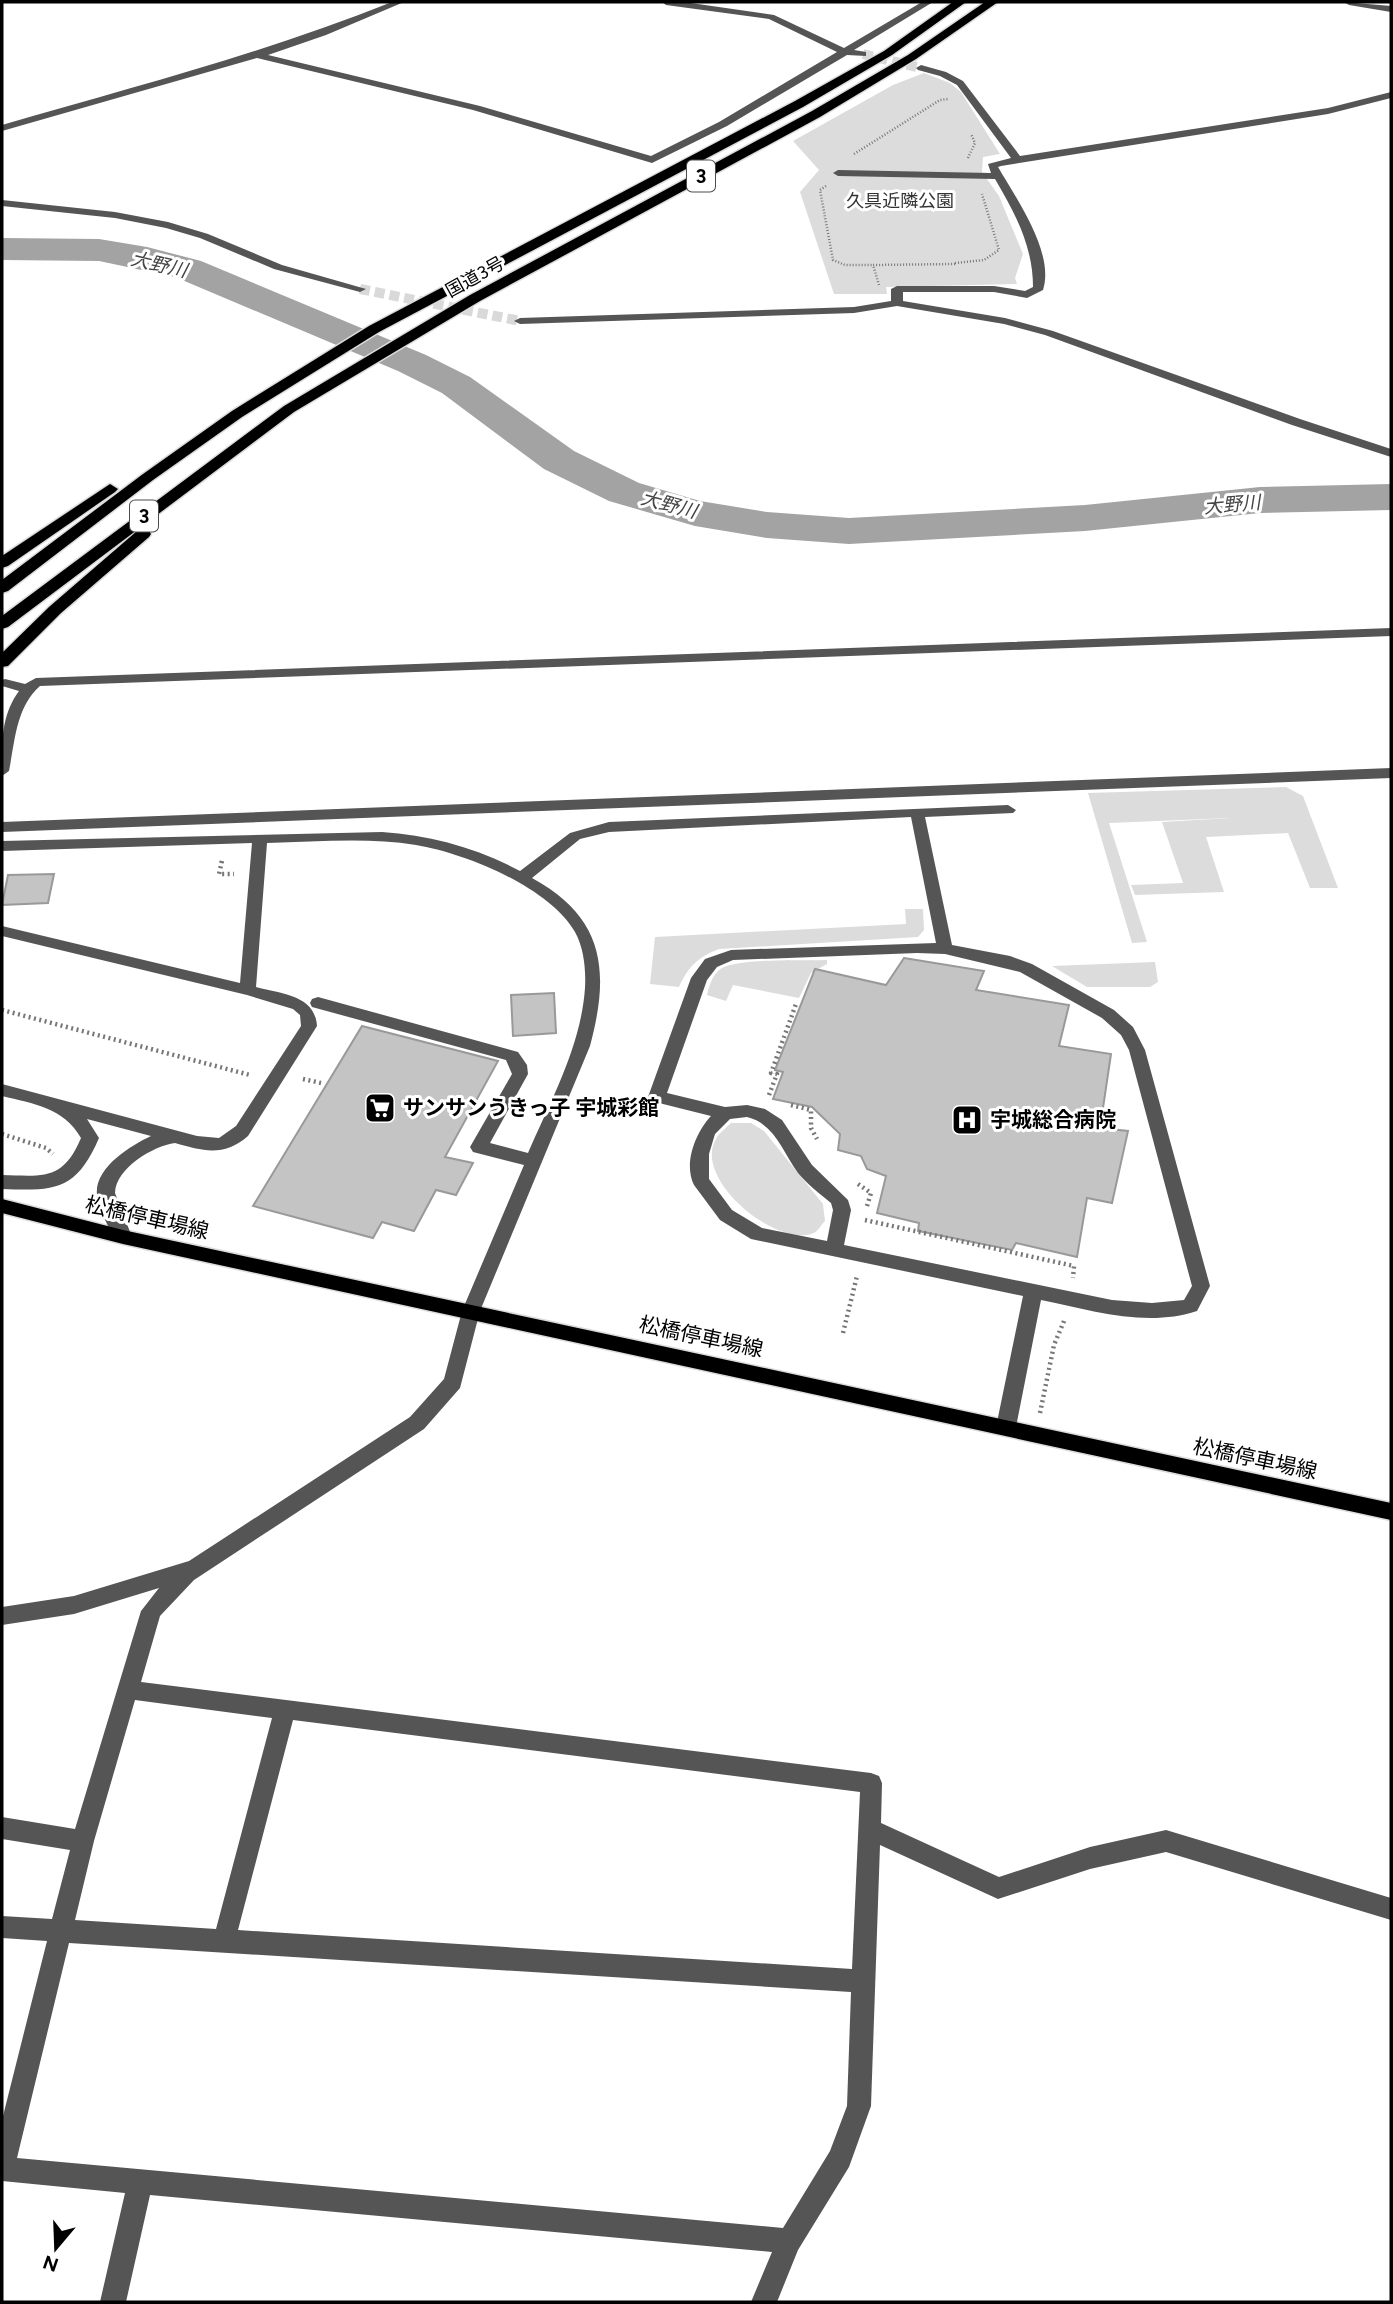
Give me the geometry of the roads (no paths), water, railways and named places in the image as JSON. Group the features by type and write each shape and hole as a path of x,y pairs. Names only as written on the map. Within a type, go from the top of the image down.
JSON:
{"highway":[{"name":"国道3号","path":"2,588 148,477 237,414 374,330 799,104 888,53 960,2"},
{"name":"国道3号","path":"294,412 475,298 816,114 912,57 992,2"},
{"name":"3","path":"2,625 294,412"},
{"path":"2,662 92,577 187,496 294,412"},
{"path":"2,563 177,443 237,414"}],"main road":[{"name":"松橋停車場線","path":"2,1206 123,1237 1391,1512"}],"street":[{"path":"2,128 257,55 323,33 399,2"},
{"path":"667,2 771,17 842,51 863,54"},
{"path":"257,55 476,108 652,160 700,138 789,88 842,51 928,2"},
{"path":"1349,2 1391,9"},
{"path":"921,68 943,74 960,83 1017,159"},
{"path":"837,178 995,171 1017,159 1328,111 1391,95"},
{"path":"897,303 897,289 994,289 1027,296 1039,288 1040,278 1023,218 995,171"},
{"path":"2,203 116,215 168,225 204,236 278,267 360,289"},
{"path":"520,321 853,310 897,303 1005,321 1049,333 1296,422 1391,453"},
{"path":"2,771 7,723 26,689 37,682 1391,632"},
{"path":"5,683 26,689"},
{"path":"2,827 1391,773"},
{"path":"520,879 575,836 609,827 1008,810"},
{"path":"917,812 945,949"},
{"path":"2,846 370,837 416,840 458,849 493,864 559,904 583,931 592,963 593,1005 582,1046 471,1311 453,1382 418,1423 188,1573 151,1611 83,1841 2,2168 789,2241"},
{"path":"248,990 260,839"},
{"path":"2,931 248,990 299,1005 308,1013 309,1027 242,1131 229,1143 212,1147 2,1090"},
{"path":"725,1113 707,1131 700,1154 700,1180 726,1215 757,1234 834,1250 1033,1291 1124,1308 1168,1312 1191,1306 1201,1286 1137,1051 1127,1031 1108,1014 1026,968 1010,962 945,949 731,955 711,963 699,978 657,1097 725,1113 747,1111 765,1115 776,1124 806,1170 839,1200 842,1210 834,1250"},
{"path":"318,1003 512,1056 519,1065 520,1074 479,1147 535,1161"},
{"path":"2,1182 53,1183 82,1161 90,1138 82,1123 65,1106"},
{"path":"123,1237 108,1203 106,1186 132,1154 174,1136"},
{"path":"1006,1427 1033,1291"},
{"path":"2,1616 74,1605 190,1570 188,1573"},
{"path":"129,1690 871,1783 859,2106 841,2158 789,2241 764,2302"},
{"path":"224,1941 285,1710"},
{"path":"2,1828 83,1841"},
{"path":"869,1829 998,1888 1090,1858 1166,1841 1391,1909"},
{"path":"2,1927 863,1981"},
{"path":"113,2302 139,2182"}],"waterway":[{"name":"大野川","path":"2,249 99,250 147,258 188,269 412,363 456,385 559,460 624,492 695,513 767,525 849,531 1085,518 1260,500 1391,497"}],"tunnel":[{"path":"863,54 921,68"},
{"path":"360,289 520,321"}],"place":[{"name":"サンサンうきっ子 宇城彩館","path":"380,1108"},
{"name":"宇城総合病院","path":"967,1120"}],"park label":[{"name":"久具近隣公園","path":"900,201"}]}
